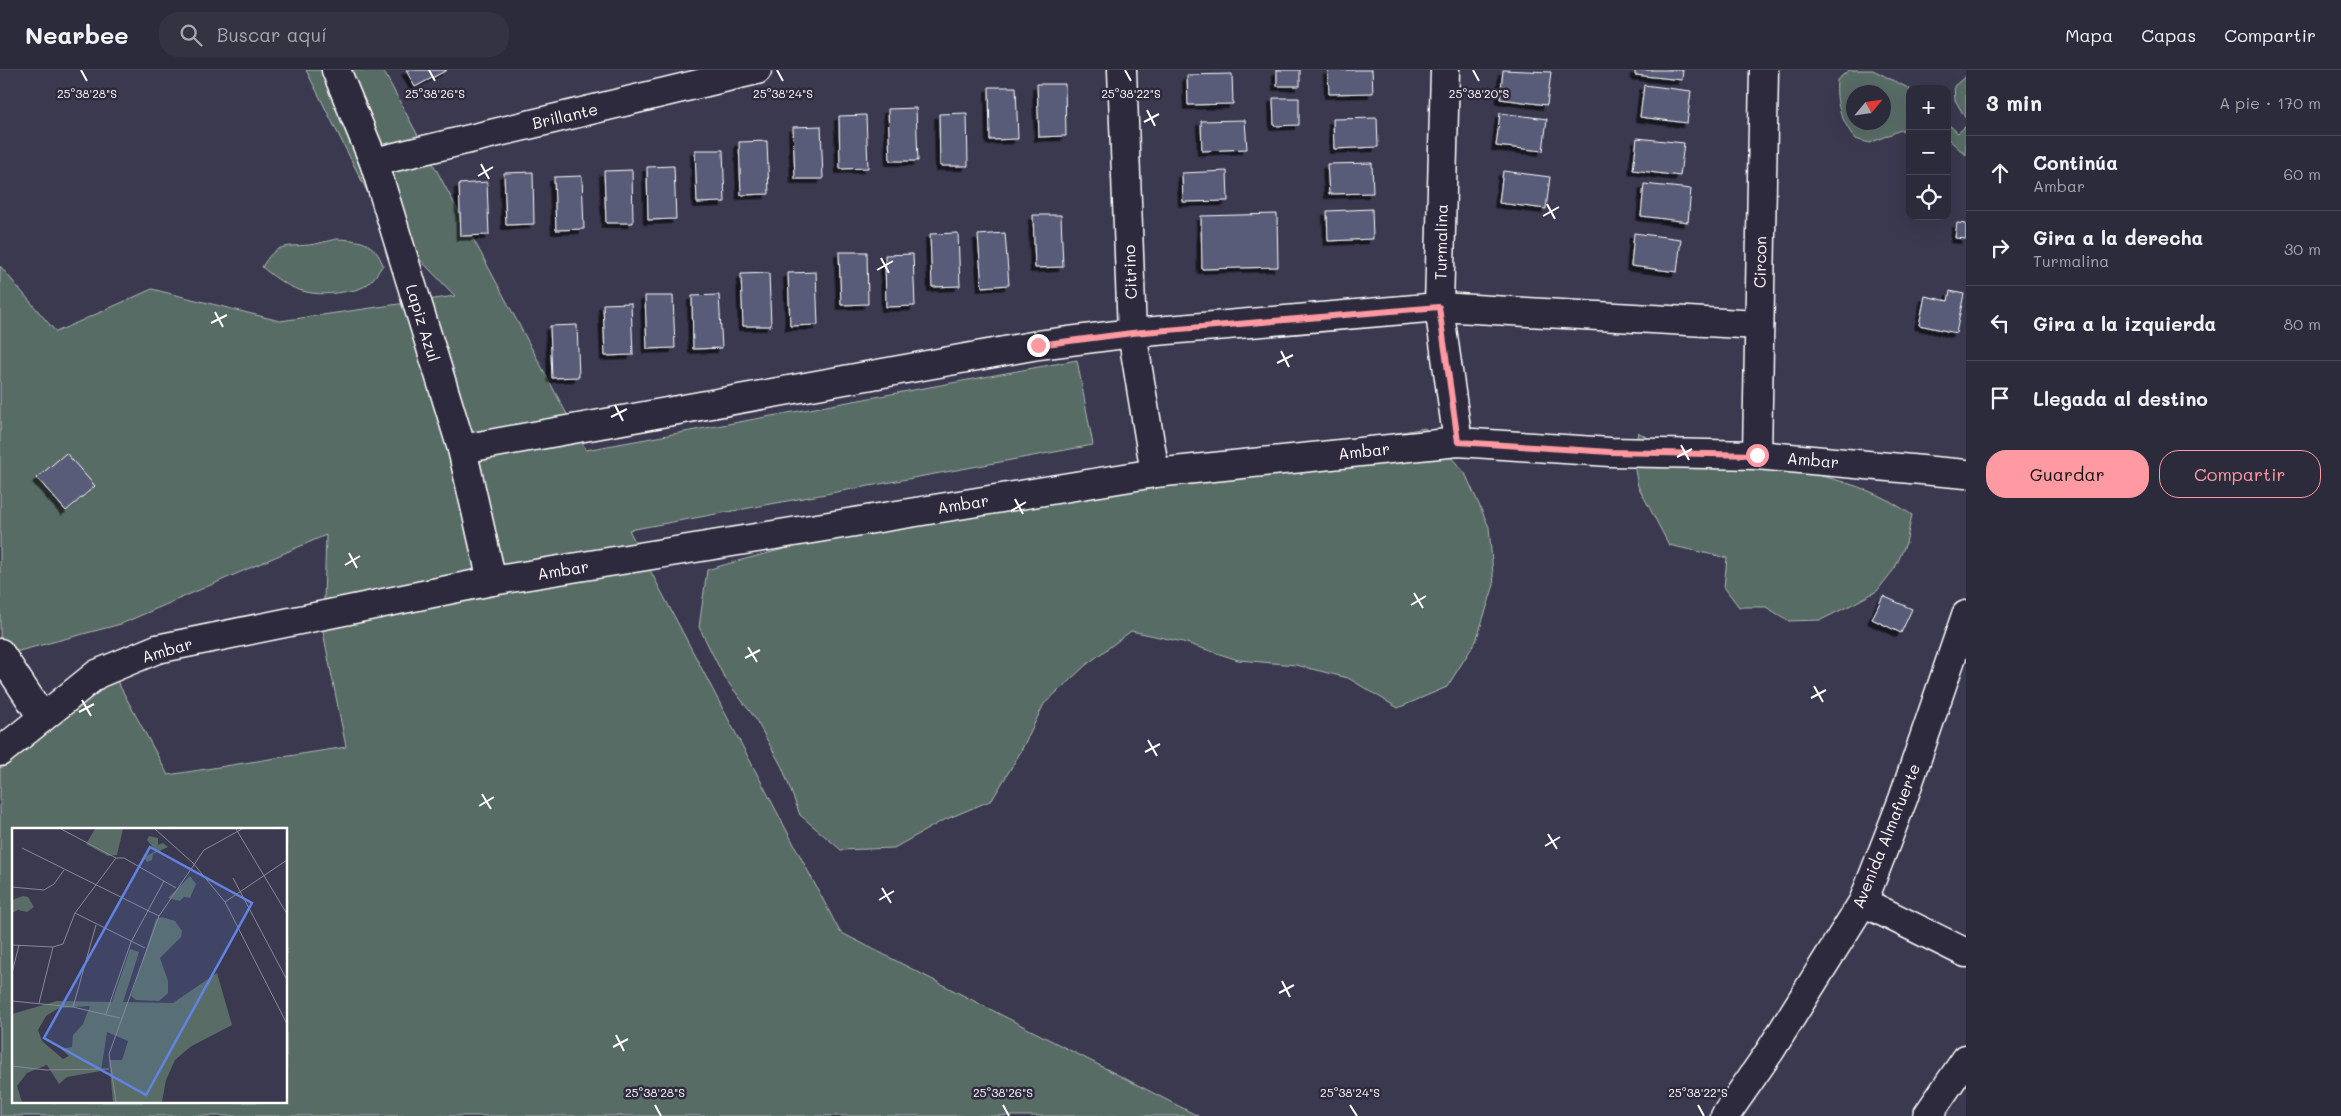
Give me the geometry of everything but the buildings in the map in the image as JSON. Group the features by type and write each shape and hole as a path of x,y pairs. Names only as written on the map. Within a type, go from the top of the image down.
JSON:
{"street":[{"name":"Lapiz Azul","path":"336,70 374,162 462,449 492,581"},
{"name":"Brillante","path":"374,162 757,70"},
{"name":"Citrino","path":"1122,70 1132,333 1155,473"},
{"name":"Turmalina","path":"1445,70 1439,307 1458,442"},
{"name":"Circon","path":"1757,455 1764,70"},
{"path":"462,449 1038,345 1132,333 1439,307 1759,325"},
{"name":"Ambar","path":"0,752 96,674 157,649 492,581 1155,473 1458,442 1610,452 1757,455 1966,474"},
{"name":"Avenida Almafuerte","path":"1726,1116 1770,1051 1863,902 1903,799 1966,616"},
{"path":"0,653 42,717"},
{"path":"1863,902 1966,952"},
{"path":"1927,1116 1966,1059"}],"green space":[{"path":"306,70 383,70 586,450 1077,360 1093,445 629,530 840,932 1198,1116 0,1116 0,758 116,679 168,775 346,747 323,632 326,535 121,624 0,656 0,266 56,332 152,289 280,321 455,296 381,219"},
{"path":"1849,70 1873,70 1906,87 1906,130 1898,131 1870,143 1855,139 1849,130 1891,130 1891,85 1846,85 1846,125 1837,97 1837,80"},
{"path":"1966,76 1966,119 1955,100 1954,86"},
{"path":"1966,126 1966,155 1951,142 1951,127 1958,133"},
{"path":"336,239 365,243 371,246 379,257 383,265 373,279 365,286 331,294 309,293 290,286 262,267 276,250 281,248 312,245"},
{"path":"1425,428 1465,473 1489,527 1494,585 1476,641 1447,687 1398,708 1348,678 1296,665 1238,660 1183,642 1131,631 1086,665 1044,704 1020,753 992,800 942,821 894,848 841,850 800,815 782,767 755,718 724,677 699,627 707,570 746,559 862,528"},
{"path":"1638,432 1661,447 1822,476 1859,487 1877,495 1912,515 1906,543 1895,568 1877,591 1821,620 1789,621 1766,607 1739,607 1724,587 1727,558 1669,545 1638,486 1633,460"}],"route":[{"path":"1038,345 1132,333 1439,307 1458,442 1610,452 1757,455"}]}
